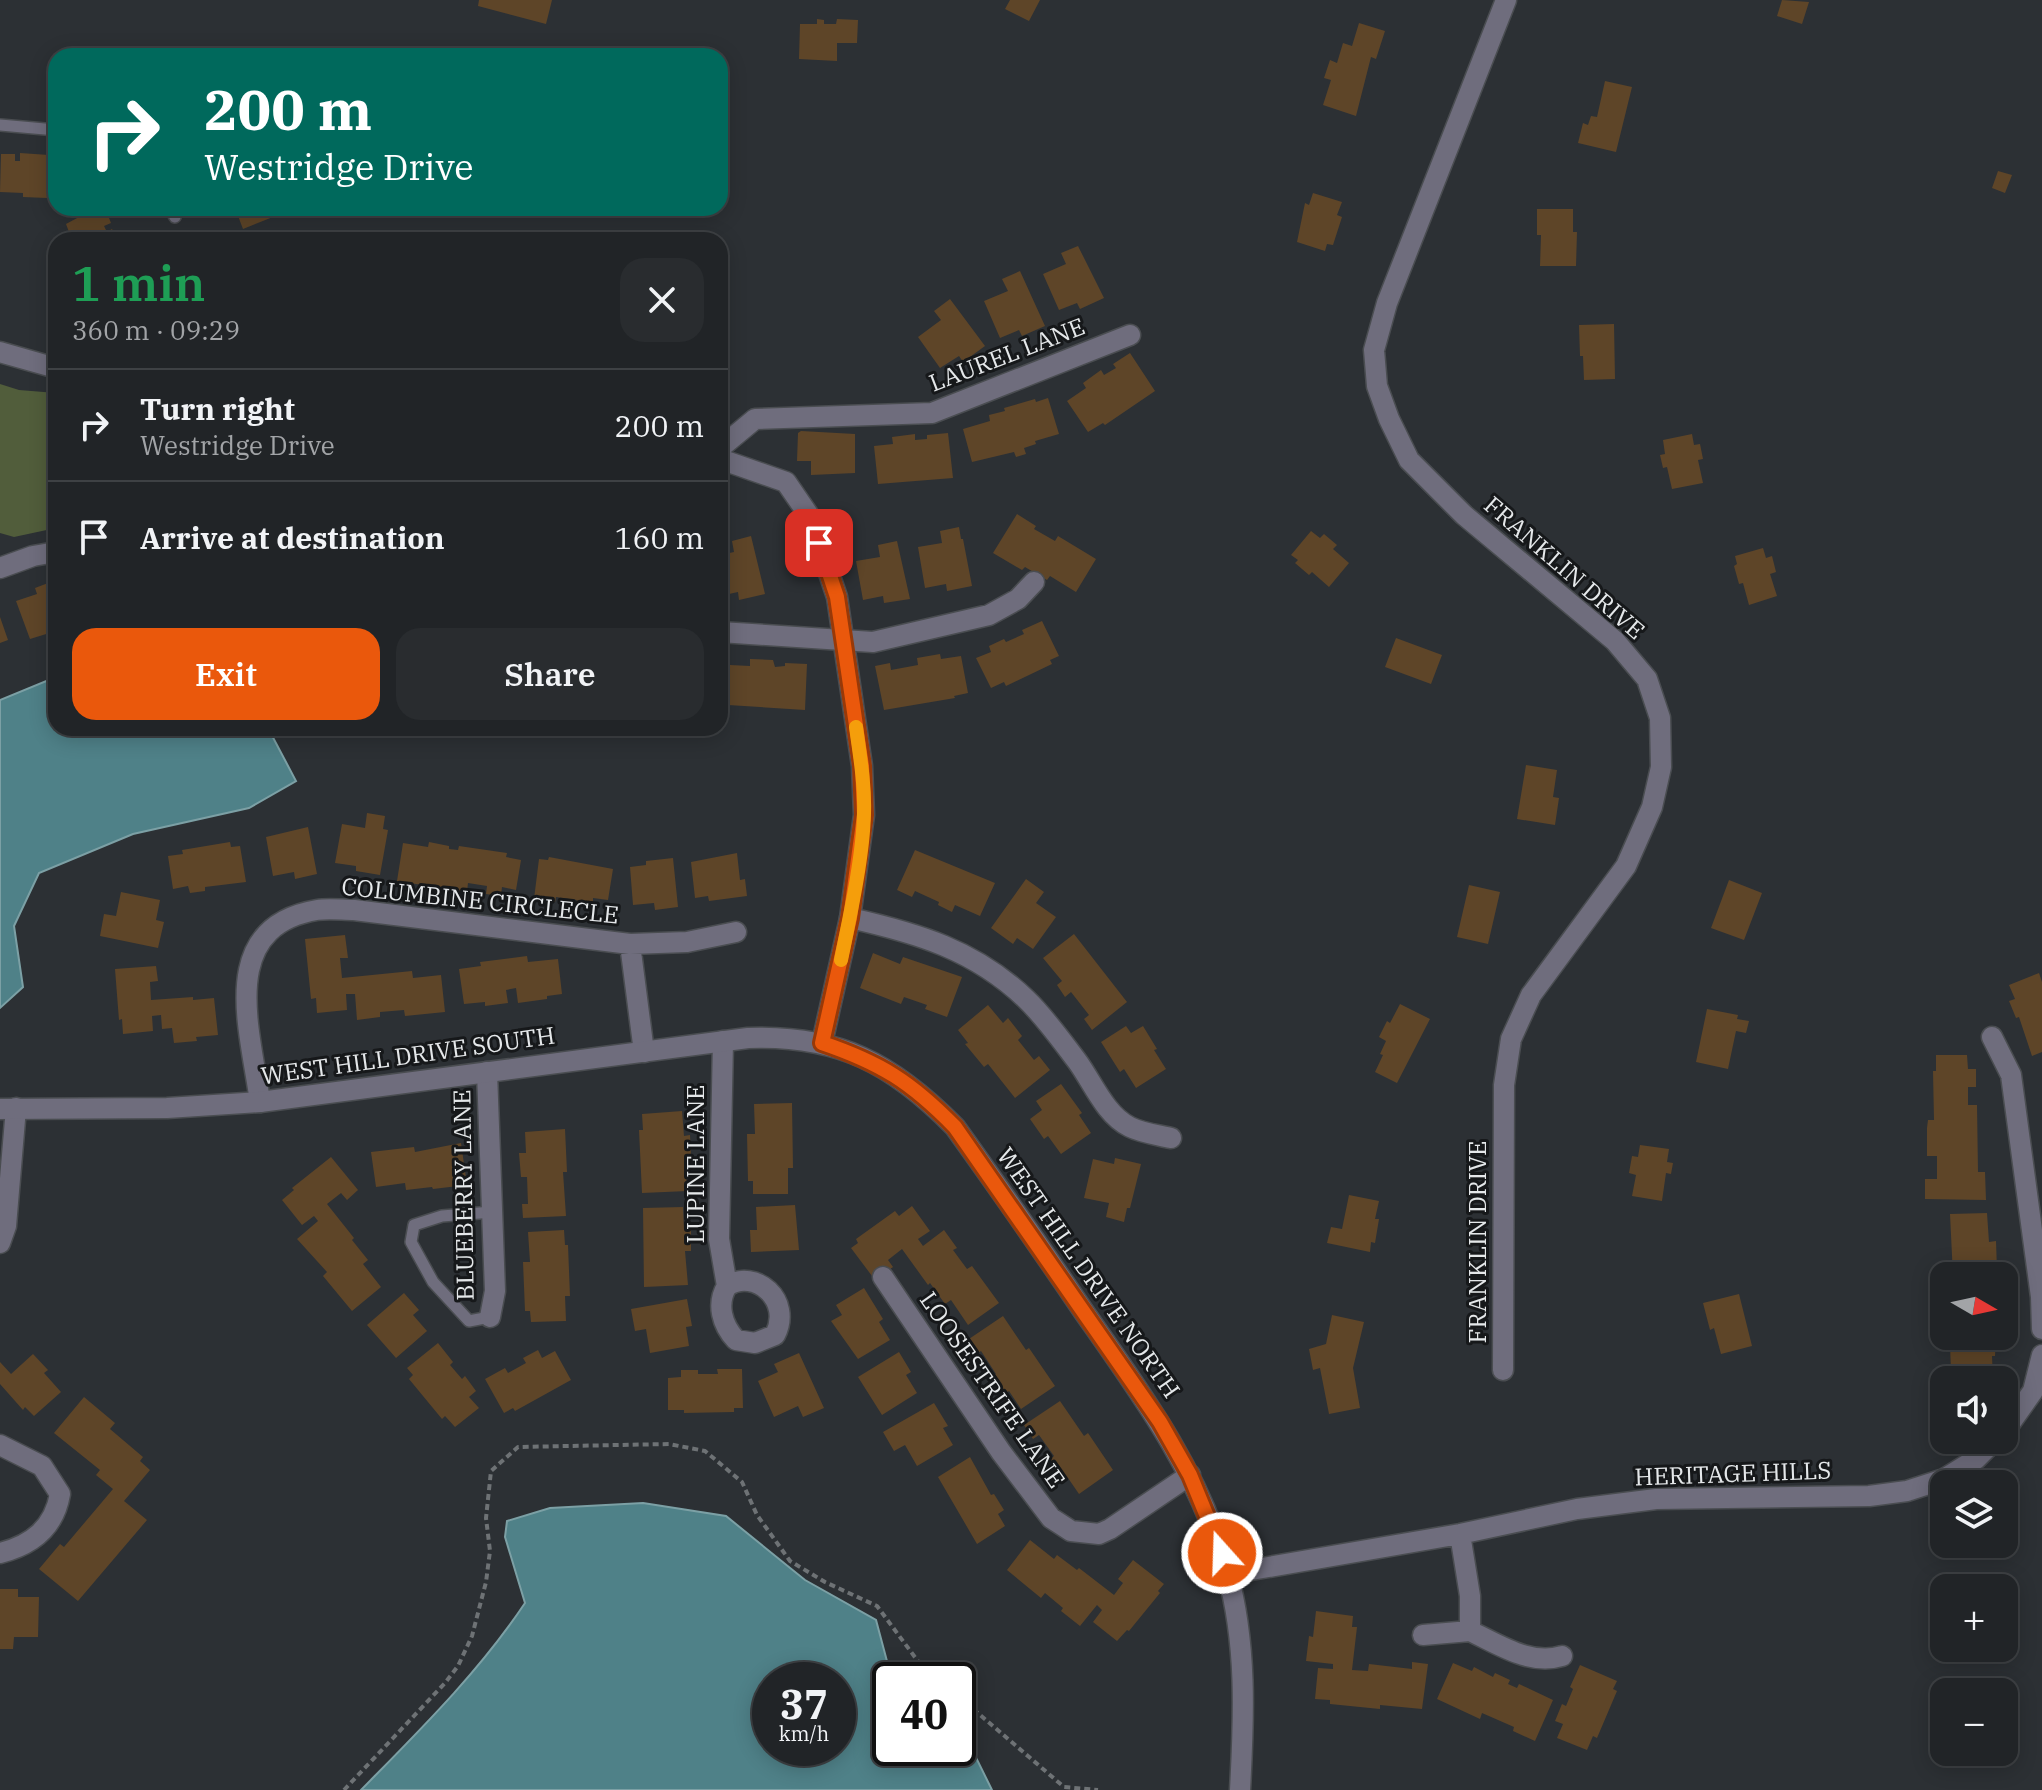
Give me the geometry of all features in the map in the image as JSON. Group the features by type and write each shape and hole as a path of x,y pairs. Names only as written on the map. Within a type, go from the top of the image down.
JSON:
{"street":[{"name":"FRANKLIN DRIVE","path":"1503,1370 1504,1085 1511,1039 1531,995 1626,866 1652,807 1661,767 1660,718 1647,679 1615,641 1464,515 1409,460 1377,386 1374,350 1387,303 1506,0"},
{"name":"LAUREL LANE","path":"728,441 755,419 932,413 1130,335"},
{"path":"0,352 48,366"},
{"path":"728,462 786,482 810,517 837,597 862,766 864,815 850,918 822,1043"},
{"path":"0,568 48,553"},
{"path":"728,633 873,642 989,615 1018,599 1034,582"},
{"name":"COLUMBINE CIRCLECLE","path":"260,1102 245,990 247,968 255,947 272,929 295,915 319,909 354,910 630,944 687,942 736,932"},
{"path":"850,918 907,931 970,957 1026,999 1077,1061 1111,1112 1129,1127 1171,1138"},
{"name":"COLUMBINE CIRCLECLE","path":"630,944 644,1052"},
{"path":"1992,1037 2011,1075 2036,1217 2042,1329"},
{"name":"WEST HILL DRIVE SOUTH","path":"8,1108 167,1108 260,1102 723,1041 769,1038 822,1043"},
{"name":"LUPINE LANE","path":"723,1041 719,1239 727,1286"},
{"name":"WEST HILL DRIVE NORTH","path":"822,1043 858,1055 895,1074 925,1096 955,1127 1160,1422 1190,1475 1215,1532 1228,1574 1240,1646 1243,1683 1240,1790"},
{"name":"BLUEBERRY LANE","path":"487,1072 495,1301 490,1317"},
{"path":"0,1243 6,1226 8,1108"},
{"name":"LOOSESTRIFE LANE","path":"883,1277 1001,1452 1051,1518 1071,1531 1099,1534 1110,1529 1190,1475"},
{"path":"2018,1412 2033,1391 2041,1362"},
{"path":"0,1445 42,1466 60,1494 51,1521 37,1538 22,1548 0,1553"},
{"name":"HERITAGE HILLS","path":"1228,1574 1460,1534 1577,1509 1656,1499 1869,1496 1907,1491 1944,1479 1981,1454"},
{"path":"1460,1534 1470,1596 1470,1631"},
{"path":"1423,1635 1470,1631 1519,1654 1543,1660 1562,1656"}],"lane":[{"path":"0,125 48,129"},
{"path":"490,1317 469,1321 433,1282 411,1242 414,1225 442,1216 492,1212"}],"path":[{"path":"344,1790 458,1666 472,1636 486,1582 490,1551 486,1518 491,1471 518,1447 669,1444 705,1451 742,1482 757,1515 790,1561 825,1582 877,1606 919,1662"},
{"path":"976,1711 1064,1787 1098,1790"}],"green space":[{"path":"0,384 19,390 48,392 48,530 14,537 0,533"}],"water":[{"path":"48,680 48,736 272,736 296,781 249,808 133,834 39,873 14,926 23,987 0,1008 0,700"},
{"path":"643,1503 726,1516 805,1580 876,1620 887,1662 872,1662 872,1766 976,1766 976,1758 992,1790 361,1790 468,1677 525,1603 505,1537 507,1521 550,1508"}],"building":[{"path":"479,0 552,0 546,24 478,6"},
{"path":"1010,0 1040,0 1029,21 1005,9"},
{"path":"1782,0 1809,2 1802,24 1777,16"},
{"path":"817,19 824,20 824,24 836,24 837,19 858,20 857,43 837,43 837,61 799,59 800,24 817,24"},
{"path":"1359,23 1385,31 1376,59 1371,57 1356,116 1323,105 1331,80 1324,78 1330,60 1337,63 1343,43 1352,46"},
{"path":"1605,81 1632,87 1616,152 1578,143 1583,123 1588,125 1591,116 1597,117"},
{"path":"20,153 48,155 47,198 0,192 1,154 15,154 15,161 20,161"},
{"path":"1998,171 2012,175 2005,193 1992,188"},
{"path":"1313,193 1342,202 1337,215 1342,217 1333,245 1327,244 1325,251 1297,242 1305,203 1309,205"},
{"path":"1537,209 1573,209 1573,232 1577,232 1576,266 1540,266 1541,235 1537,235"},
{"path":"108,216 111,223 104,226 107,232 69,232 66,224 79,217"},
{"path":"238,216 276,216 243,229"},
{"path":"1078,246 1104,298 1080,309 1077,303 1059,310 1043,274 1066,264 1061,253"},
{"path":"1020,271 1045,326 1022,336 1019,330 1000,338 984,301 1008,291 1002,279"},
{"path":"950,299 985,346 963,362 959,356 940,368 918,337 941,320 934,311"},
{"path":"1614,324 1615,379 1584,380 1579,325"},
{"path":"1130,353 1155,391 1105,425 1103,423 1088,432 1067,401 1086,388 1083,383 1101,370 1104,375 1116,368 1113,364"},
{"path":"1048,398 1059,434 1035,441 1036,444 1024,448 1026,454 1016,457 1014,452 972,462 963,429 990,421 989,415 1005,411 1004,408"},
{"path":"798,433 855,434 855,473 811,475 811,461 797,461"},
{"path":"948,433 953,478 878,484 874,446 893,444 892,437 915,434 915,440 927,439 927,435"},
{"path":"1692,434 1694,445 1700,444 1703,459 1698,460 1703,483 1672,489 1667,467 1663,468 1660,455 1665,454 1663,440"},
{"path":"1017,514 1055,541 1058,536 1096,559 1076,592 1050,576 1047,580 1025,567 1022,570 993,553"},
{"path":"959,527 972,586 947,591 946,584 925,588 918,547 942,543 940,531"},
{"path":"1311,531 1320,538 1324,534 1337,545 1333,549 1349,563 1329,587 1312,572 1309,575 1291,555"},
{"path":"751,536 765,594 739,600 738,592 728,594 728,553 734,552 732,541"},
{"path":"897,541 910,599 884,603 883,596 863,600 856,561 880,557 878,545"},
{"path":"1763,548 1766,558 1772,556 1776,572 1770,574 1777,596 1749,605 1743,583 1739,584 1734,566 1737,564 1735,556"},
{"path":"48,583 48,633 30,639 16,601 37,594 35,588"},
{"path":"0,617 8,640 0,643"},
{"path":"1042,621 1059,656 1050,660 1052,664 1006,686 1004,682 991,688 976,658 991,652 989,646 1024,634 1022,630"},
{"path":"1396,638 1442,655 1431,684 1385,667"},
{"path":"940,654 941,659 961,656 968,693 884,710 875,666 890,663 891,670 918,665 917,658"},
{"path":"750,659 773,660 775,667 785,666 785,663 807,664 805,710 728,705 730,665 750,666"},
{"path":"1526,765 1557,770 1553,797 1559,798 1555,825 1517,819"},
{"path":"367,813 385,816 383,829 388,830 380,875 356,871 356,866 335,863 342,824 365,828"},
{"path":"308,827 317,874 295,879 294,872 273,876 266,837"},
{"path":"230,842 231,847 240,846 246,882 205,887 205,891 190,893 188,886 173,889 168,856 183,854 182,850"},
{"path":"429,842 449,846 449,849 458,850 459,846 507,853 506,857 521,860 516,890 502,887 501,896 486,894 487,886 468,883 467,892 397,881 403,843 428,847"},
{"path":"915,850 995,883 980,916 955,905 952,912 915,891 912,897 897,890"},
{"path":"737,853 740,880 745,879 747,896 709,901 708,896 695,898 691,862"},
{"path":"549,857 613,869 608,900 593,898 593,906 556,897 555,902 534,899 539,859 548,860"},
{"path":"673,858 678,907 655,910 654,903 633,905 630,867 646,865 646,861"},
{"path":"1026,879 1044,892 1036,903 1056,917 1033,949 1017,938 1013,944 991,928"},
{"path":"1729,880 1762,893 1744,940 1711,928"},
{"path":"1469,885 1500,892 1488,944 1457,937"},
{"path":"121,892 160,900 156,920 164,922 158,948 100,936 104,914 116,916"},
{"path":"1074,934 1127,1002 1092,1030 1084,1019 1089,1015 1071,992 1065,997 1057,985 1062,981 1043,958"},
{"path":"345,935 348,958 340,958 342,978 412,971 413,978 441,975 445,1012 405,1016 404,1010 380,1012 380,1017 357,1020 355,994 346,994 347,1010 317,1013 316,998 311,999 305,939"},
{"path":"873,953 900,964 903,957 962,977 947,1017 925,1009 927,1005 904,997 901,1004 860,988"},
{"path":"527,956 528,962 558,959 562,994 518,1003 516,988 506,990 508,1003 485,1006 485,1002 464,1004 459,969 481,966 480,962"},
{"path":"156,966 158,981 150,982 151,1000 214,998 218,1035 174,1043 172,1028 162,1029 161,1015 152,1016 153,1031 123,1034 115,969"},
{"path":"2039,973 2042,982 2042,1052 2032,1056 2019,1017 2016,1018 2009,1001 2015,999 2009,985"},
{"path":"1400,1004 1430,1019 1397,1083 1375,1072 1386,1041 1379,1037"},
{"path":"988,1005 1003,1023 1008,1018 1022,1036 1018,1040 1034,1060 1039,1056 1050,1070 1015,1098 988,1064 984,1067 958,1030"},
{"path":"1707,1009 1738,1015 1737,1019 1749,1021 1746,1033 1736,1031 1728,1069 1696,1062"},
{"path":"1126,1026 1131,1033 1143,1026 1166,1069 1136,1088 1124,1069 1120,1072 1101,1042"},
{"path":"1936,1055 1967,1055 1968,1069 1976,1069 1976,1087 1968,1087 1968,1105 1977,1105 1978,1172 1985,1172 1986,1200 1925,1199 1925,1179 1937,1179 1937,1156 1927,1156 1928,1120 1934,1120 1933,1071 1936,1071"},
{"path":"1061,1084 1082,1113 1079,1115 1091,1133 1061,1154 1048,1136 1044,1139 1030,1119 1042,1110 1036,1101"},
{"path":"792,1103 793,1168 788,1168 788,1194 753,1194 753,1181 748,1181 747,1134 755,1134 754,1104"},
{"path":"682,1111 684,1136 690,1135 691,1157 684,1158 688,1191 642,1193 639,1130 643,1130 642,1114"},
{"path":"565,1129 567,1172 563,1172 566,1216 523,1218 522,1204 528,1204 527,1177 521,1177 519,1153 526,1153 525,1132"},
{"path":"461,1143 467,1185 406,1190 405,1183 376,1187 371,1152 414,1147 415,1152"},
{"path":"1640,1145 1669,1149 1667,1162 1673,1163 1671,1174 1666,1173 1662,1201 1632,1196 1636,1175 1629,1173 1632,1156 1638,1157"},
{"path":"331,1157 358,1190 347,1200 341,1193 327,1204 354,1238 352,1240 368,1260 363,1264 381,1287 352,1311 323,1276 327,1272 297,1239 318,1221 314,1216 302,1225 282,1200 294,1190 292,1188"},
{"path":"1115,1158 1141,1164 1124,1222 1106,1217 1109,1203 1084,1198 1093,1159 1114,1164"},
{"path":"1349,1195 1379,1201 1375,1243 1371,1242 1370,1252 1327,1243 1331,1227 1342,1229"},
{"path":"795,1205 799,1250 751,1252 750,1230 757,1230 756,1207"},
{"path":"912,1206 930,1231 918,1239 923,1246 944,1230 957,1248 953,1250 967,1269 972,1266 999,1303 968,1325 951,1300 945,1304 930,1283 928,1285 902,1249 888,1260 893,1267 875,1280 851,1248 858,1243 856,1239 895,1211 899,1216"},
{"path":"683,1207 684,1230 691,1230 691,1251 685,1251 688,1285 644,1287 643,1208"},
{"path":"1987,1213 1989,1242 1996,1241 1997,1262 1952,1262 1950,1214"},
{"path":"564,1230 565,1245 568,1245 570,1296 565,1296 566,1321 531,1322 530,1311 525,1311 523,1262 530,1262 528,1232"},
{"path":"864,1288 883,1319 879,1322 890,1340 858,1359 831,1321 842,1315 836,1305"},
{"path":"404,1293 419,1310 413,1315 427,1331 396,1358 367,1325"},
{"path":"1739,1294 1752,1346 1721,1354 1703,1303"},
{"path":"687,1299 692,1326 686,1327 689,1346 650,1353 646,1329 635,1331 631,1309"},
{"path":"1332,1315 1364,1322 1353,1368 1360,1408 1329,1414 1320,1368 1313,1370 1309,1349 1326,1344"},
{"path":"1003,1316 1055,1386 1021,1409 1009,1391 1003,1395 991,1377 996,1374 981,1351 975,1355 966,1341"},
{"path":"438,1343 453,1362 450,1365 462,1379 465,1376 476,1391 469,1397 479,1408 455,1427 445,1416 442,1419 409,1379 413,1375 407,1368"},
{"path":"538,1350 542,1358 555,1351 571,1380 515,1411 513,1408 504,1413 485,1379 505,1368 508,1373 526,1363 523,1358"},
{"path":"1950,1350 1995,1350 1992,1366 1951,1366"},
{"path":"899,1352 911,1372 906,1375 917,1393 882,1415 858,1377"},
{"path":"799,1353 824,1408 803,1417 798,1406 774,1417 758,1381 778,1372 774,1364"},
{"path":"33,1354 48,1370 44,1373 61,1392 34,1416 25,1407 23,1410 0,1384 0,1362 11,1374"},
{"path":"717,1369 742,1369 743,1408 734,1408 734,1412 684,1413 684,1410 668,1410 668,1378 681,1377 681,1370 718,1374"},
{"path":"84,1397 115,1423 110,1429 143,1457 140,1461 150,1470 124,1501 147,1520 78,1601 39,1569 60,1544 64,1547 113,1489 96,1475 100,1470 54,1433"},
{"path":"1060,1401 1084,1436 1088,1433 1113,1470 1079,1494 1068,1478 1062,1482 1048,1461 1054,1456 1039,1435 1033,1439 1024,1425"},
{"path":"934,1403 948,1426 943,1428 953,1445 917,1466 905,1445 894,1451 883,1432"},
{"path":"970,1457 991,1495 994,1494 1004,1510 998,1514 1005,1526 977,1544 938,1477"},
{"path":"1030,1540 1054,1559 1057,1555 1077,1570 1079,1568 1114,1595 1123,1583 1118,1579 1133,1560 1164,1584 1129,1631 1117,1641 1093,1622 1102,1610 1097,1605 1080,1626 1045,1593 1041,1598 1007,1570"},
{"path":"0,1589 18,1589 18,1597 39,1597 38,1637 14,1637 13,1649 0,1649"},
{"path":"1316,1611 1353,1616 1352,1627 1357,1627 1352,1670 1368,1671 1369,1664 1412,1669 1412,1662 1428,1664 1422,1709 1380,1705 1380,1709 1330,1704 1330,1700 1315,1699 1318,1668 1333,1669 1333,1664 1306,1661"},
{"path":"1453,1663 1472,1671 1474,1667 1493,1677 1495,1673 1510,1680 1508,1684 1517,1688 1519,1684 1553,1700 1535,1741 1513,1731 1514,1727 1482,1713 1480,1719 1437,1699"},
{"path":"1580,1665 1617,1681 1613,1689 1617,1691 1597,1738 1593,1736 1587,1750 1557,1738 1563,1724 1555,1721 1562,1704 1566,1706"}],"slow traffic":[{"path":"841,960 864,815 862,766 856,727"}],"route":[{"path":"819,543 837,597 862,766 864,815 850,918 822,1043 858,1055 895,1074 925,1096 955,1127 1160,1422 1190,1475 1222,1553"}]}
